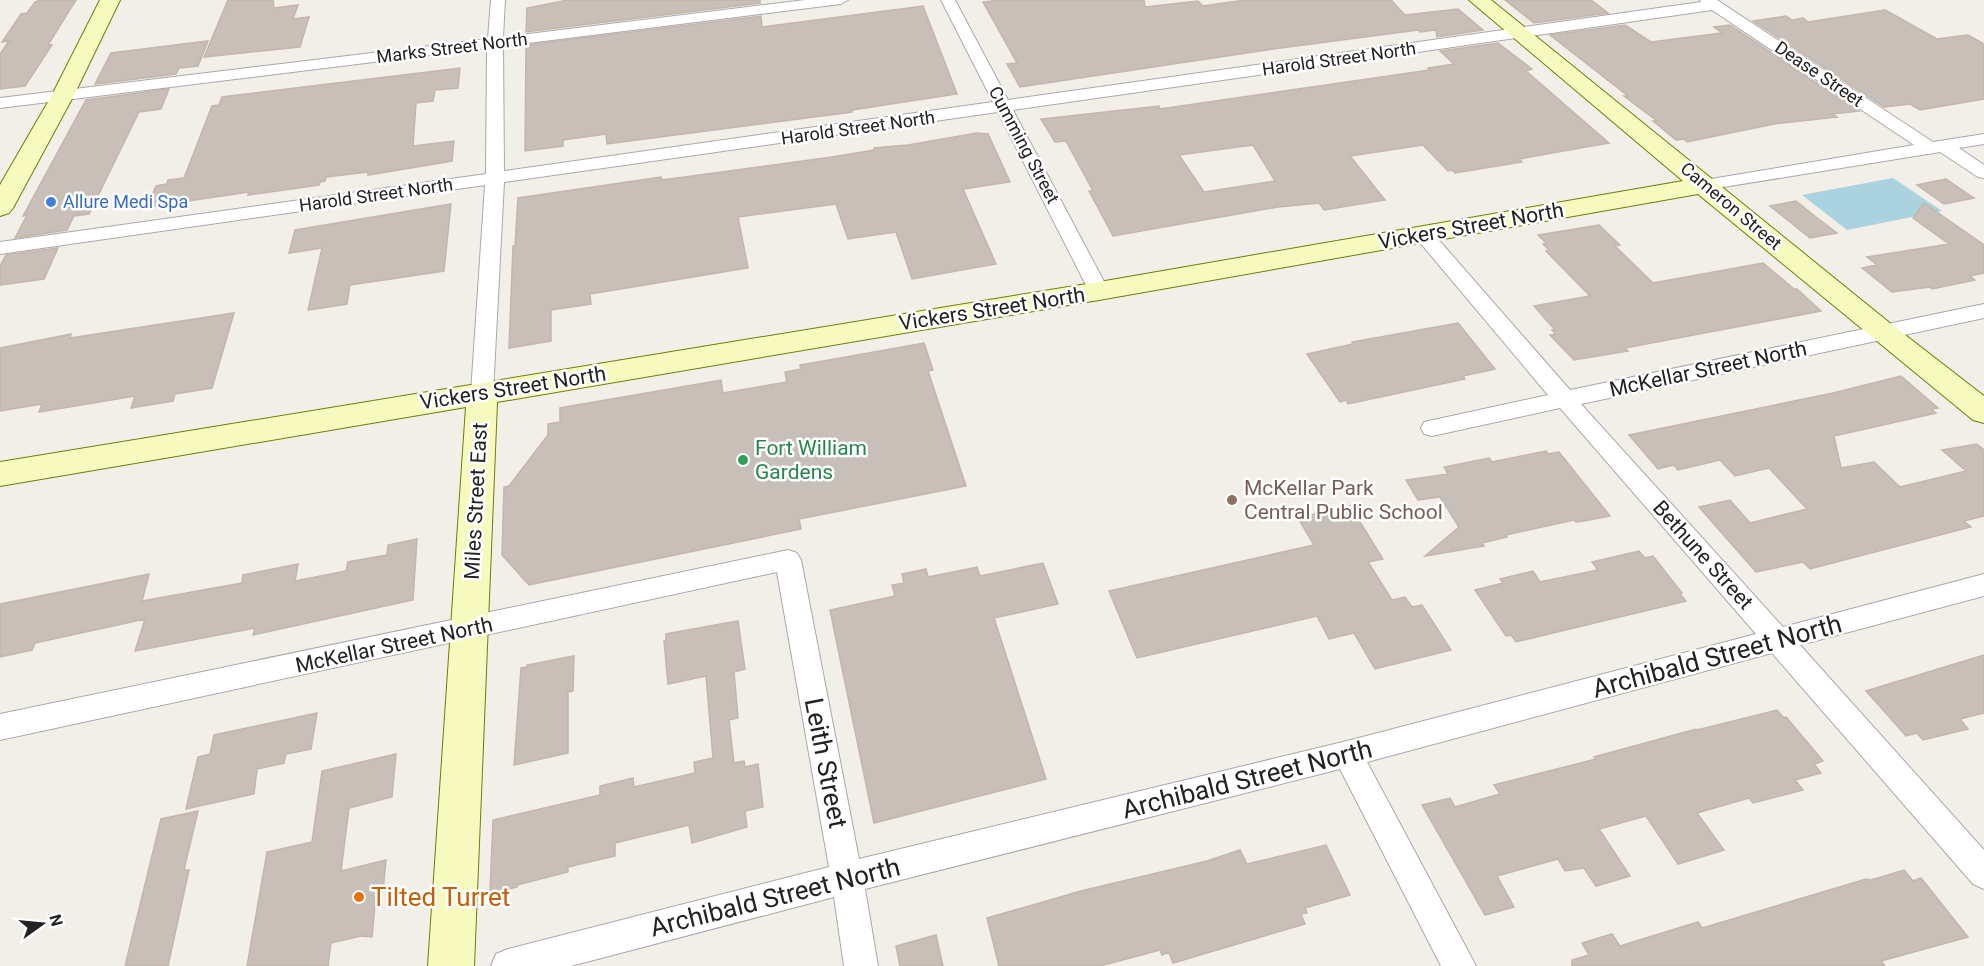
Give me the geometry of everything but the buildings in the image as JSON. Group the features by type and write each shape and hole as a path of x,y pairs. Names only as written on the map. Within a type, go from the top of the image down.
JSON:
{"street":[{"path":"0,208 63,95 110,0"},
{"name":"Miles Street East","path":"451,966 495,178 495,42 498,0"},
{"name":"Marks Street North","path":"0,103 841,0"},
{"name":"Cumming Street","path":"948,0 1099,291"},
{"name":"Cameron Street","path":"1479,0 1881,331 1984,412"},
{"name":"Harold Street North","path":"0,248 1004,107 1520,33 1711,3"},
{"name":"Dease Street","path":"1711,3 1936,147 1984,173"},
{"name":"Vickers Street North","path":"0,474 1099,291 1705,185 1984,139"},
{"name":"Bethune Street","path":"1424,235 1566,401 1984,873"},
{"name":"McKellar Street North","path":"1432,428 1984,311"},
{"name":"McKellar Street North","path":"0,727 469,630 788,560"},
{"name":"Leith Street","path":"788,560 861,966"},
{"name":"Archibald Street North","path":"508,966 847,878 1347,754 1984,585"},
{"path":"1347,754 1459,966"}],"water":[{"path":"1893,178 1942,211 1847,230 1802,195"}],"place":[{"name":"Allure Medi Spa","path":"51,202"},
{"name":"Fort William Gardens","path":"743,460"},
{"name":"McKellar Park Central Public School","path":"1232,500"},
{"name":"Tilted Turret","path":"359,897"}]}
